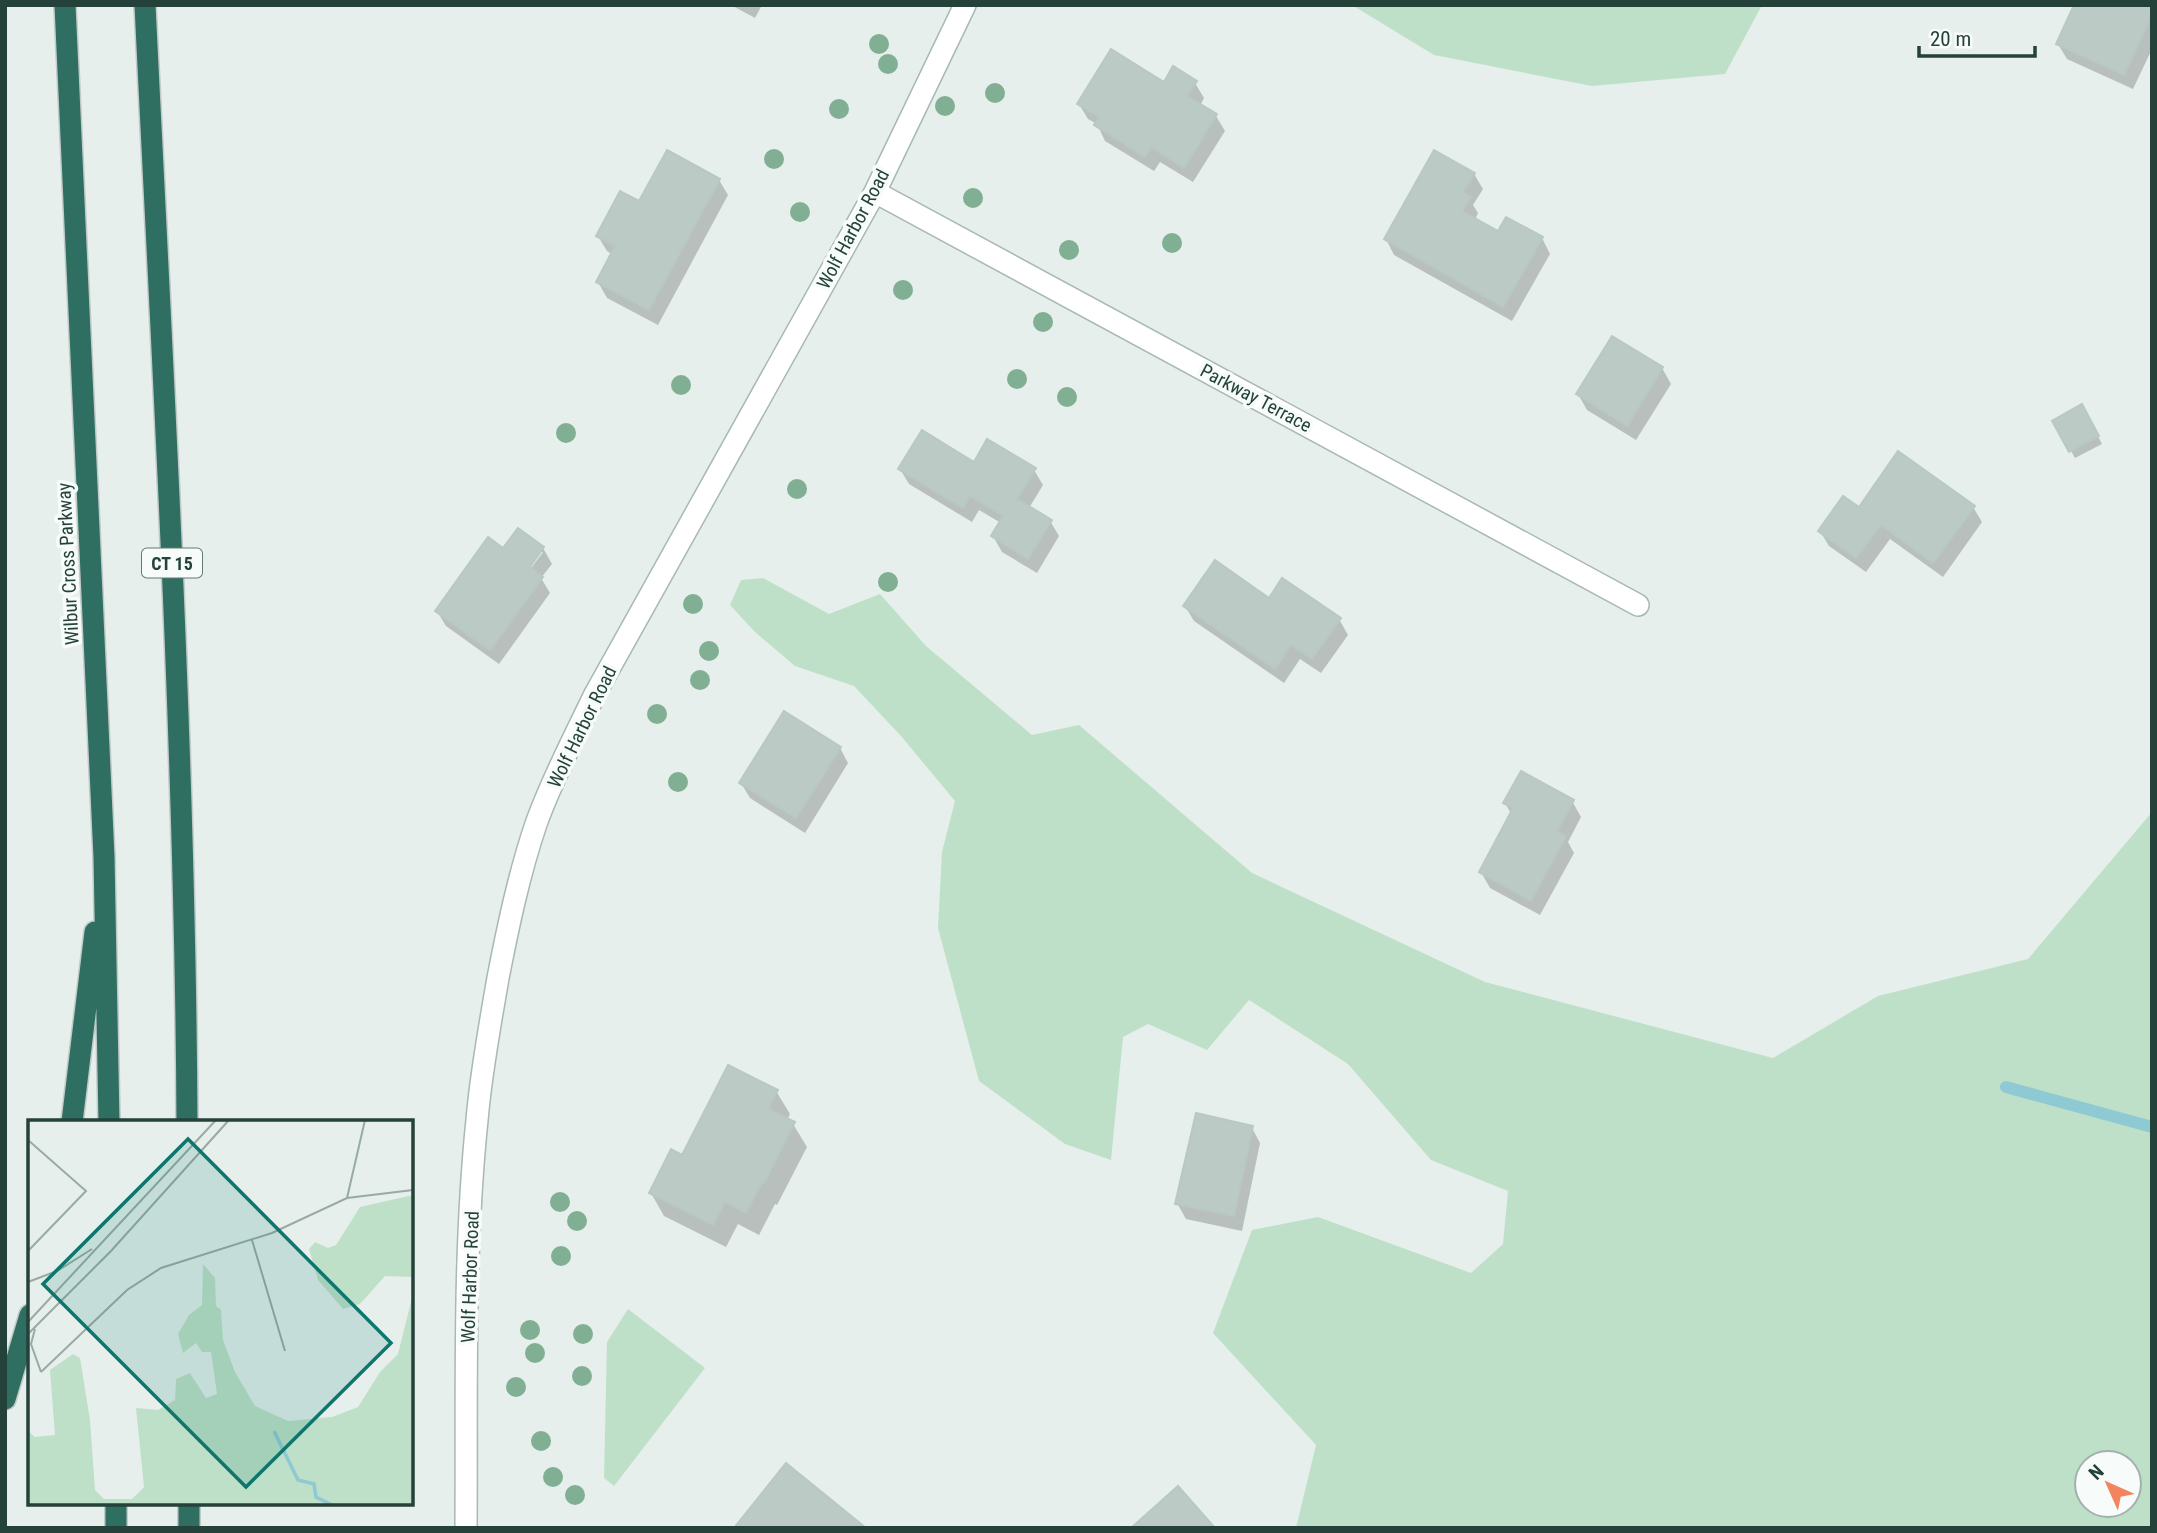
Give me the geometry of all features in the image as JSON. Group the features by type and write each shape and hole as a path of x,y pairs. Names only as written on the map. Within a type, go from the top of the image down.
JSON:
{"highway":[{"name":"Wilbur Cross Parkway","path":"65,5 104,857 109,1120"},
{"name":"CT 15","path":"145,5 176,652 187,999 187,1120"},
{"path":"72,1120 104,857"},
{"path":"5,1399 28,1322"},
{"path":"116,1505 116,1528"},
{"path":"189,1505 189,1528"}],"street":[{"name":"Wolf Harbor Road","path":"466,1528 468,1279 477,1120 489,1027 506,937 537,823 595,694 875,192 965,5"},
{"name":"Parkway Terrace","path":"875,192 1638,605"}],"green space":[{"path":"1352,5 1762,5 1725,74 1592,86 1434,55"},
{"path":"763,578 829,614 880,594 926,646 1032,735 1079,725 1252,873 1485,982 1773,1058 1878,996 2028,959 2152,812 2152,1528 1296,1528 1316,1445 1213,1333 1252,1230 1318,1217 1471,1273 1503,1244 1508,1191 1431,1160 1348,1064 1249,1000 1207,1050 1148,1024 1123,1037 1111,1160 1065,1144 979,1081 938,928 942,852 955,801 901,736 854,686 795,666 755,632 730,605 741,580"},
{"path":"628,1309 705,1368 614,1486 604,1478 607,1342"}],"building":[{"path":"2074,5 2152,5 2152,15 2124,75 2056,44"},
{"path":"1111,49 1164,82 1173,66 1197,81 1187,96 1217,114 1184,168 1151,147 1145,157 1094,125 1099,117 1077,104"},
{"path":"667,150 720,179 649,310 596,282 615,246 596,236 620,191 639,201"},
{"path":"1434,150 1475,173 1463,192 1471,197 1462,211 1498,231 1506,217 1543,237 1503,307 1384,239"},
{"path":"1612,336 1663,367 1627,426 1576,394"},
{"path":"2082,404 2099,436 2069,452 2052,421"},
{"path":"922,430 974,462 987,439 1036,468 1017,499 1052,520 1028,559 991,536 1003,516 970,496 963,508 898,469"},
{"path":"1898,451 1975,506 1933,563 1881,525 1856,558 1818,531 1843,496 1859,507"},
{"path":"518,528 544,547 530,567 543,577 490,650 435,611 488,537 503,548"},
{"path":"1215,560 1269,598 1282,578 1341,618 1312,659 1291,645 1275,669 1183,606"},
{"path":"784,711 841,747 796,818 739,783"},
{"path":"1521,771 1574,800 1557,831 1566,836 1531,901 1479,872 1513,808 1503,803"},
{"path":"728,1065 778,1090 768,1109 795,1122 746,1213 725,1202 713,1225 649,1193 671,1149 682,1155"},
{"path":"1196,1113 1253,1126 1234,1216 1175,1204"},
{"path":"786,1463 866,1528 734,1528"},
{"path":"1178,1486 1215,1528 1131,1528"}],"waterway":[{"path":"2006,1087 2152,1127"}]}
